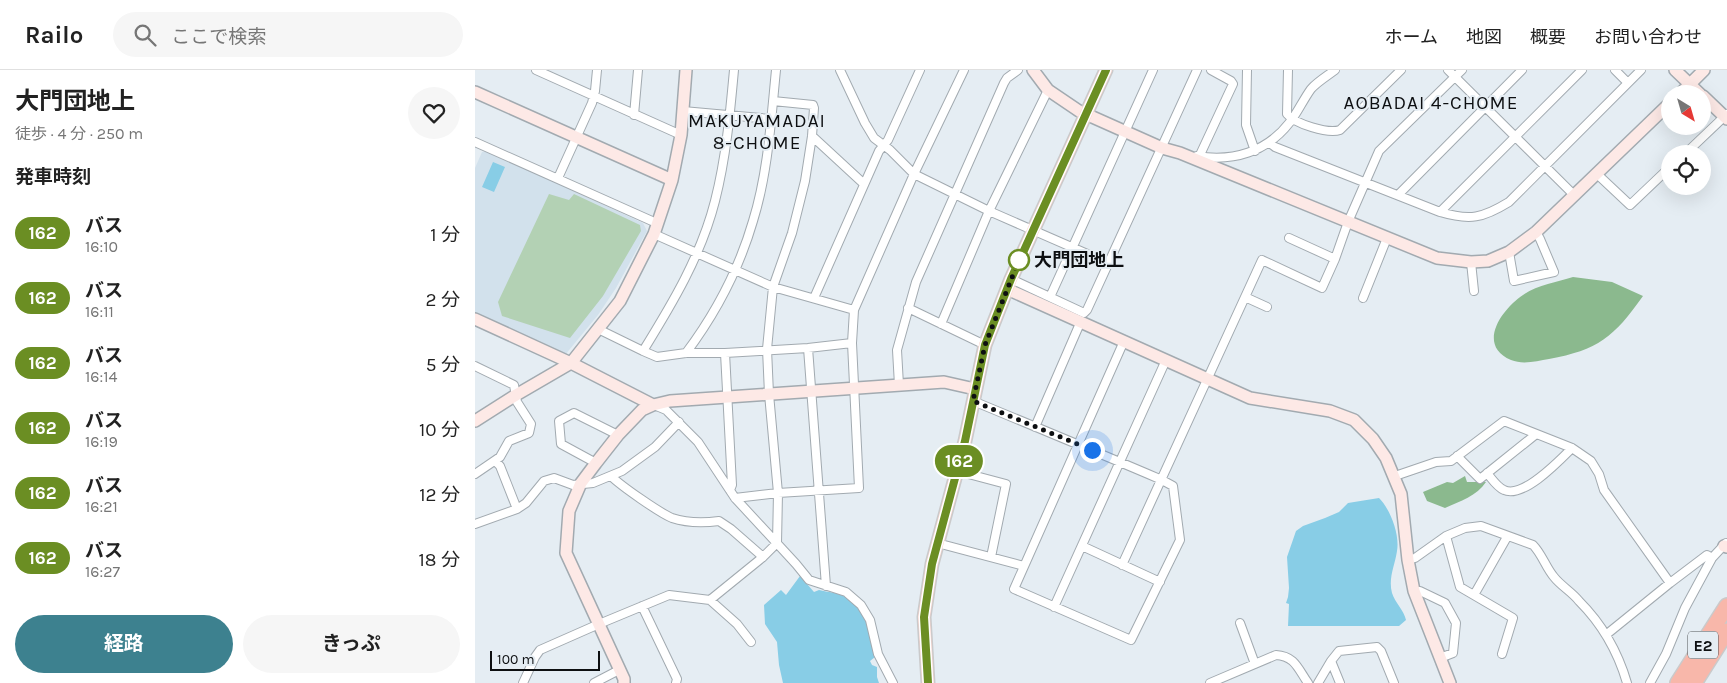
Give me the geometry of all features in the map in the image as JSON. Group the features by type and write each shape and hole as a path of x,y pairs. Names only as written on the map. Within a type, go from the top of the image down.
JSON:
{"highway":[{"name":"E2","path":"1678,683 1727,606"},
{"name":"E2","path":"1694,683 1727,631"}],"main road":[{"path":"928,683 924,617 932,564 965,441 985,345 1033,229 1106,70"}],"street":[{"path":"536,70 553,74 594,96 681,135"},
{"path":"558,178 594,96 597,70"},
{"path":"634,115 638,70"},
{"path":"475,421 571,363 620,301 654,234 672,180 681,135 687,70"},
{"path":"643,352 684,280 697,253 715,202 724,160 734,70"},
{"path":"686,353 718,306 735,270 753,221 763,179 776,70"},
{"path":"840,70 874,138 914,174 989,211 1108,264"},
{"path":"813,298 879,151 884,145 920,70"},
{"path":"735,498 777,493 859,488 851,343 854,310 914,174 964,70"},
{"path":"899,385 897,350 916,282 953,194 1004,83 1007,78 1018,70"},
{"path":"1033,70 1048,90 1079,111 1162,148 1211,159 1239,156 1255,151 1270,143 1292,120 1312,88 1335,70"},
{"path":"1050,297 1153,70"},
{"path":"1009,284 1050,297 1084,313 1087,310 1197,70"},
{"path":"1199,156 1233,84 1211,70"},
{"path":"1247,70 1246,125 1255,151"},
{"path":"1288,70 1287,114 1292,120 1334,132 1340,130 1401,70"},
{"path":"1448,70 1575,196"},
{"path":"1122,565 1262,260 1322,288 1379,151 1462,70"},
{"path":"1398,196 1522,70"},
{"path":"1440,212 1443,206 1515,138 1582,70"},
{"path":"1615,70 1628,83"},
{"path":"1270,143 1275,147 1440,212 1455,217 1472,218 1486,215 1509,202 1641,70"},
{"path":"1675,70 1690,84 1704,70"},
{"path":"941,324 989,211 1048,90"},
{"path":"475,92 672,180"},
{"path":"710,600 763,557 777,543 777,493 767,349 773,287 792,234 805,181 812,136 813,105 773,101"},
{"path":"1695,145 1726,116 1711,103"},
{"path":"683,111 771,119"},
{"path":"1180,153 1437,258 1471,262 1488,261 1509,252 1536,232 1661,112"},
{"path":"812,136 864,184"},
{"path":"475,152 477,143 658,222"},
{"path":"1597,174 1630,205 1661,176"},
{"path":"1509,252 1514,281 1554,272 1541,238 1536,232"},
{"path":"654,234 773,287 854,310"},
{"path":"1289,238 1335,259"},
{"path":"1363,298 1387,238"},
{"path":"1471,262 1474,291"},
{"path":"1009,284 1081,321 1250,398 1330,411 1354,420 1373,439 1395,476 1401,494 1408,560 1414,591 1451,683"},
{"path":"1245,297 1267,307"},
{"path":"908,308 985,345"},
{"path":"475,319 571,363 666,410 698,442 735,498 809,580 846,592 861,605 870,620 877,654 893,683"},
{"path":"1035,427 1081,321"},
{"path":"598,329 657,357 686,353 725,353 808,348 851,343"},
{"path":"624,683 624,679 566,552 569,511 581,483 618,436 642,410 653,404 670,401 944,382 974,395 1035,427 1078,444 1162,480 1173,486 1180,540 1131,640 1014,589 1025,566 1078,444 1124,341"},
{"path":"808,348 826,586"},
{"path":"725,353 732,485 730,490"},
{"path":"1054,607 1166,360"},
{"path":"475,366 514,385 517,402 531,424 529,432 509,441 495,461 475,474"},
{"path":"596,463 561,444 559,420 574,413 618,436"},
{"path":"1395,476 1436,462 1451,461 1504,421 1535,435 1572,448 1591,460 1599,474 1604,490 1670,583"},
{"path":"475,524 517,509 526,503 544,481 554,478 573,485 593,483 611,476 636,462 655,447 679,422"},
{"path":"1457,456 1479,480 1535,435"},
{"path":"1487,473 1505,491 1516,491 1524,488 1550,470 1572,448"},
{"path":"495,461 500,466 517,509"},
{"path":"957,471 1006,484 991,557"},
{"path":"611,476 633,493 672,518 703,523 719,521 763,557"},
{"path":"1408,560 1446,536 1465,528 1481,526 1533,546 1556,580 1580,601 1607,634 1623,668 1627,683"},
{"path":"1446,536 1460,586 1513,618 1502,654"},
{"path":"1474,595 1507,537"},
{"path":"937,543 1025,566"},
{"path":"1650,683 1666,654 1685,608 1713,558 1726,545"},
{"path":"1082,546 1160,582"},
{"path":"1607,634 1707,555 1713,558"},
{"path":"1414,591 1421,591 1445,604 1456,623 1453,653 1440,658"},
{"path":"523,683 540,650 669,595 710,600 737,624 751,642"},
{"path":"642,606 677,679 676,683"},
{"path":"1240,623 1255,664"},
{"path":"1318,683 1331,661 1339,652 1377,647 1381,651 1394,683"},
{"path":"1210,683 1277,655 1286,656 1293,660 1308,683"},
{"path":"1331,661 1340,683"},
{"path":"593,683 619,670"}],"shaded area":[{"path":"487,151 643,223 647,231 616,288 598,315 565,355 475,314 475,168 482,152"}],"green space":[{"path":"549,194 569,200 574,194 640,225 641,231 603,296 570,338 502,316 498,302"},
{"path":"1573,277 1612,282 1643,296 1613,332 1593,346 1535,362 1511,360 1501,353 1495,345 1494,337 1496,327 1507,309 1523,295 1541,286"},
{"path":"1465,476 1467,482 1486,482 1473,495 1445,508 1427,501 1423,492 1447,482 1453,483"}],"water":[{"path":"493,162 505,167 494,192 482,187"},
{"path":"1379,498 1390,515 1396,530 1398,544 1391,577 1391,587 1393,597 1406,620 1399,626 1288,626 1289,604 1286,603 1289,588 1287,557 1296,531 1303,526 1339,512 1348,503"},
{"path":"800,576 814,592 819,590 846,597 859,608 867,623 875,657 870,661 872,665 877,667 879,683 783,683 777,642 765,624 764,605 781,590 786,595"}],"bus line":[{"name":"162","path":"928,683 924,617 927,593 932,564 965,441 985,345 1011,279 1106,70"}],"place":[{"name":"大門団地上","path":"1019,260"}],"district":[{"name":"AOBADAI 4-CHOME","path":"1431,103"},
{"name":"MAKUYAMADAI 8-CHOME","path":"757,132"}],"route":[{"path":"1019,260 985,345 973,401 1092,450"}]}
